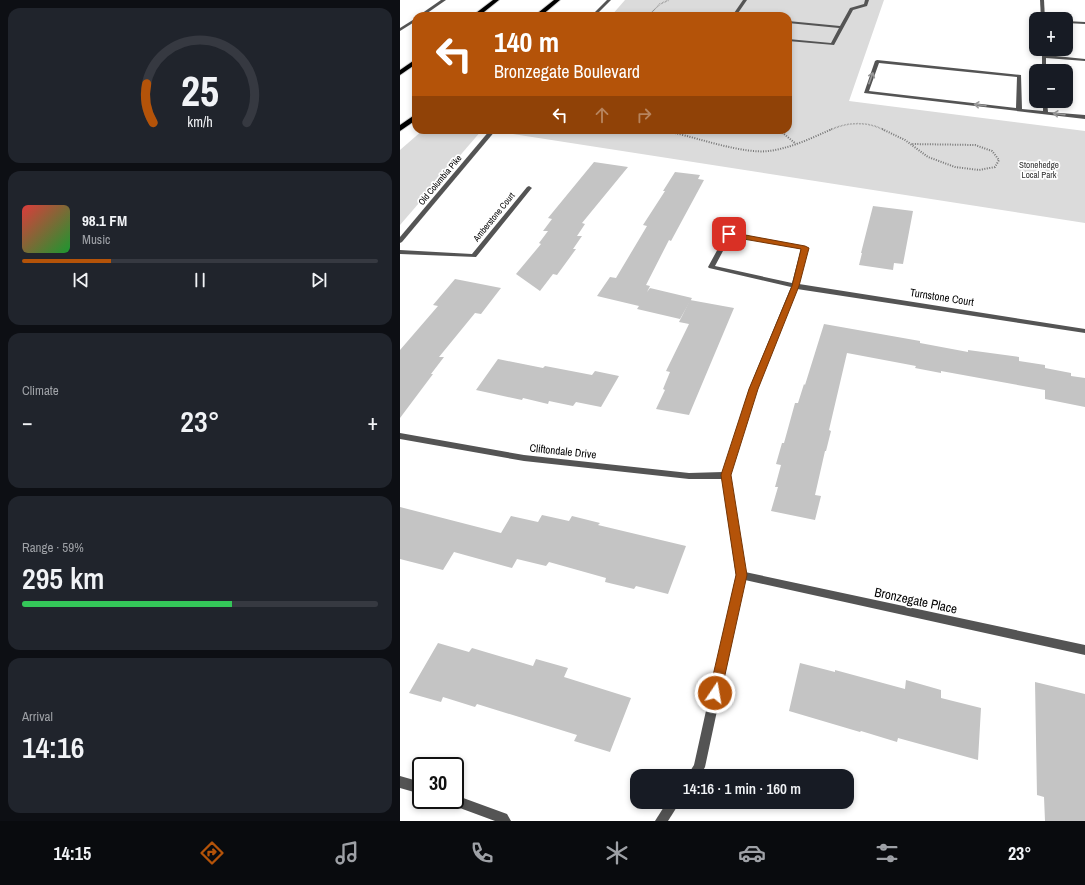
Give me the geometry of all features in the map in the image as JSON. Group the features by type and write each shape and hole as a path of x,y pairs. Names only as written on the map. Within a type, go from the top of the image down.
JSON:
{"highway":[{"path":"480,12 496,0"},
{"path":"542,12 557,0"},
{"path":"400,73 412,64"},
{"path":"400,129 412,119"}],"street":[{"path":"426,12 444,0"},
{"path":"597,12 609,0"},
{"path":"737,12 745,0"},
{"path":"792,40 832,44 851,9 866,5 867,0"},
{"path":"1042,0 1043,12"},
{"path":"400,30 412,22"},
{"path":"792,22 841,27"},
{"path":"1073,22 1085,23"},
{"path":"1044,64 1044,56 1085,60"},
{"path":"1019,110 1019,76 877,61 866,92 1019,110 1085,117"},
{"path":"1046,108 1046,113"},
{"name":"Old Columbia Pike","path":"400,241 490,134"},
{"name":"Amberstone Court","path":"400,252 474,256 529,188"},
{"path":"698,769 741,575 726,475 753,389 796,286 805,248 729,234 711,266 796,286"},
{"name":"Turnstone Court","path":"796,286 1085,331"},
{"name":"Cliftondale Drive","path":"400,436 524,458 689,476 726,475"},
{"name":"Bronzegate Place","path":"741,575 1085,650"},
{"path":"400,782 412,785"},
{"path":"464,804 503,818 505,821"},
{"path":"661,821 669,809"}],"path":[{"path":"652,12 660,4 669,0"},
{"path":"679,134 746,150 768,151 796,144 840,125 863,123 881,128 911,144 928,157 955,167 979,170 995,167 999,160 992,151 975,145 911,144"},
{"path":"784,134 796,144"}],"green space":[{"name":"Stonehedge Local Park","path":"625,0 884,0 849,101 1085,131 1085,223 512,134 792,134 792,12 614,12"},
{"path":"418,134 479,134 400,225 400,150"}],"building":[{"path":"594,162 628,167 582,223 585,224 577,236 582,236 573,249 576,249 557,275 553,274 540,291 516,274 541,244 539,243 548,231 543,231 552,219 548,218"},
{"path":"675,172 700,175 698,179 704,180 671,241 669,240 646,285 650,286 647,292 650,288 692,298 680,319 637,309 639,306 597,296 610,277 616,278 647,226 643,225 665,191 663,191"},
{"path":"873,206 913,211 903,264 894,263 893,270 859,265"},
{"path":"455,279 501,288 481,314 475,313 439,357 444,357 400,418 400,350 438,306 433,305"},
{"path":"690,300 734,308 689,415 656,409 665,390 663,389 670,372 666,371 689,324 679,322"},
{"path":"824,324 920,341 920,343 968,352 968,350 1019,357 1019,361 1045,365 1045,368 1071,373 1071,376 1085,378 1085,407 1045,399 1045,390 941,371 941,373 915,368 916,366 847,353 829,430 831,431 815,495 821,496 815,520 771,511 778,487 775,487 781,465 776,464 782,443 784,443 795,403 798,403 804,384 805,385"},
{"path":"498,359 543,368 545,366 592,375 595,371 619,376 601,407 576,402 573,406 549,401 548,404 476,390"},
{"path":"400,507 501,533 511,516 538,522 542,515 569,521 572,516 600,523 598,525 686,546 668,594 636,586 634,589 605,582 606,578 549,562 546,566 517,559 512,568 454,552 443,570 400,559"},
{"path":"438,643 469,652 472,648 533,666 536,659 568,668 564,677 631,698 610,752 574,741 577,735 477,704 475,707 443,697 441,702 409,693"},
{"path":"800,663 835,672 835,670 905,689 906,680 941,690 941,698 981,708 978,760 898,738 897,742 789,711"},
{"path":"1035,682 1085,694 1085,821 1045,821 1044,797 1037,795"}],"route":[{"path":"715,693 741,575 726,475 753,389 796,286 805,248 729,234"}]}
